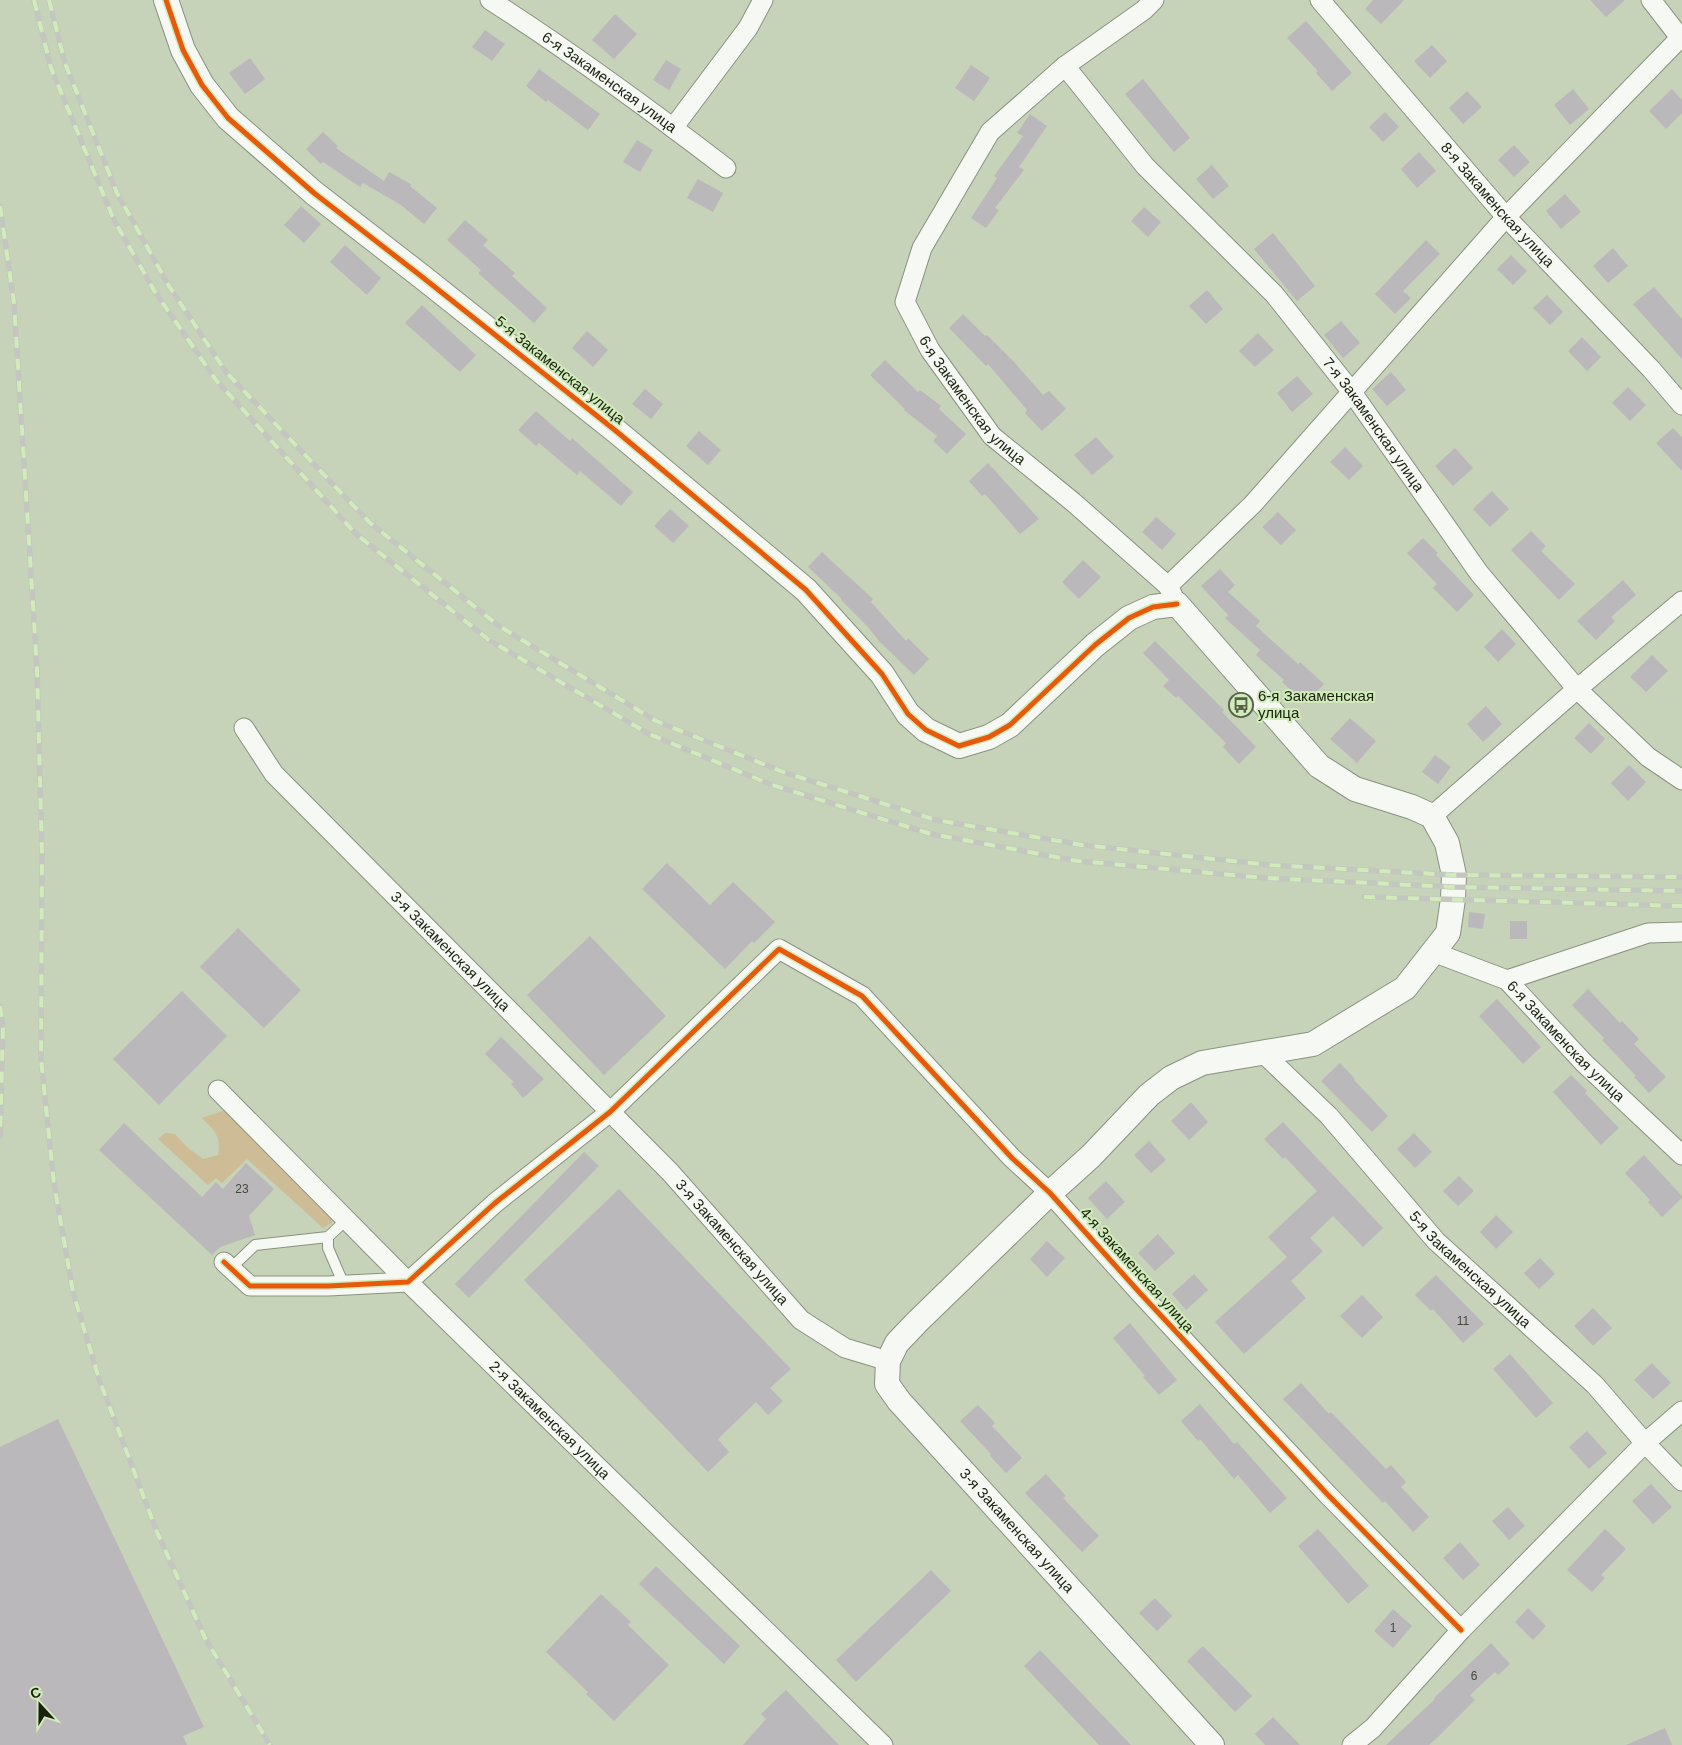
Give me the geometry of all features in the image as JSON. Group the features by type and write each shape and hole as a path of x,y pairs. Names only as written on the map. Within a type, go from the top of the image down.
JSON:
{"street":[{"name":"5-я Закаменская улица","path":"166,0 183,50 202,85 228,118 314,193 600,419 806,590 882,674 908,714 926,730 959,746 989,737 1010,725 1095,645 1129,618 1173,595"},
{"name":"6-я Закаменская улица","path":"490,0 546,36 726,168"},
{"path":"673,128 748,28 763,0"},
{"path":"1066,66 1144,10 1154,0"},
{"name":"8-я Закаменская улица","path":"1320,0 1506,217 1651,369 1682,405"},
{"path":"1173,595 1506,217 1681,39 1651,0"},
{"name":"6-я Закаменская улица","path":"1066,66 990,132 922,248 905,302 930,350 992,436 1073,502 1173,595 1319,766 1355,789 1432,816"},
{"name":"7-я Закаменская улица","path":"1066,66 1145,166 1274,294 1351,391 1479,573 1577,689 1648,757 1682,780"},
{"path":"888,1361 897,1343 1050,1192 1091,1156 1150,1095 1171,1078 1202,1063 1314,1044 1406,988 1448,933 1453,899 1454,874 1447,843 1432,816 1577,689 1682,601"},
{"name":"3-я Закаменская улица","path":"244,728 274,774 670,1172 800,1320 845,1348 888,1361 887,1384 899,1401 1212,1745"},
{"path":"1507,980 1648,934 1682,932"},
{"name":"4-я Закаменская улица","path":"610,1112 779,948 862,996 1012,1158 1050,1192 1140,1293 1328,1495 1461,1630"},
{"name":"6-я Закаменская улица","path":"1433,952 1507,980 1584,1063 1682,1155"},
{"name":"5-я Закаменская улица","path":"1263,1052 1329,1116 1436,1241 1595,1385 1645,1443 1682,1481"},
{"name":"2-я Закаменская улица","path":"218,1090 408,1282 883,1745"},
{"path":"228,1265 250,1286 344,1286 408,1282 495,1203 610,1112"},
{"path":"1352,1745 1373,1728 1461,1630 1645,1443 1682,1411"}],"lane":[{"path":"228,1265 255,1245 328,1237 346,1220"},
{"path":"328,1237 328,1248 344,1286"}],"shaded area":[{"path":"225,1110 331,1214 332,1223 323,1228 247,1159 222,1183 216,1178 208,1185 158,1139 165,1133 175,1134 188,1148 203,1159 218,1155 219,1143 216,1134 202,1118"}],"building":[{"path":"1373,0 1404,0 1381,24 1365,9"},
{"path":"1590,0 1625,0 1606,17"},
{"path":"615,14 637,34 614,59 592,40"},
{"path":"1306,21 1352,73 1332,91 1316,73 1318,71 1287,38"},
{"path":"485,30 505,44 492,61 472,47"},
{"path":"1432,45 1447,61 1430,78 1414,61"},
{"path":"250,58 265,79 245,94 229,73"},
{"path":"666,60 681,69 669,90 653,80"},
{"path":"971,65 990,78 974,101 955,88"},
{"path":"539,69 600,114 588,130 526,86"},
{"path":"1143,79 1190,138 1174,152 1125,94"},
{"path":"1573,89 1589,109 1570,125 1554,105"},
{"path":"1672,89 1682,100 1682,113 1666,129 1649,111"},
{"path":"1467,91 1482,107 1463,124 1449,108"},
{"path":"1385,112 1399,127 1383,142 1369,127"},
{"path":"1030,114 1047,126 1019,167 1024,170 995,208 999,210 986,228 971,218 997,178 994,176 1023,136 1017,133"},
{"path":"323,132 338,146 336,148 384,181 389,172 411,184 410,186 437,208 424,224 401,205 363,183 360,187 323,162 321,164 306,149"},
{"path":"637,140 653,150 640,172 623,162"},
{"path":"1514,145 1530,162 1514,177 1498,160"},
{"path":"1419,152 1436,171 1417,188 1401,169"},
{"path":"1212,165 1229,186 1213,199 1196,179"},
{"path":"698,179 723,193 713,212 687,198"},
{"path":"1565,194 1581,212 1561,229 1546,211"},
{"path":"301,206 321,224 304,243 284,225"},
{"path":"1144,207 1161,222 1148,237 1131,221"},
{"path":"465,220 488,240 483,245 515,273 512,276 547,308 534,323 478,273 481,270 447,240"},
{"path":"1273,233 1315,286 1297,301 1254,249"},
{"path":"1426,240 1440,254 1403,291 1411,298 1395,314 1375,294"},
{"path":"345,245 381,278 367,295 330,262"},
{"path":"1613,248 1628,266 1608,283 1593,266"},
{"path":"1511,255 1527,271 1513,285 1497,269"},
{"path":"1654,287 1682,319 1682,359 1633,304"},
{"path":"1207,290 1223,309 1206,324 1189,306"},
{"path":"1547,295 1563,312 1550,325 1533,308"},
{"path":"422,305 476,355 460,372 405,323"},
{"path":"963,314 1015,363 1043,395 1049,391 1066,409 1042,431 1025,413 1027,410 988,364 986,366 949,328"},
{"path":"1341,321 1360,343 1343,358 1324,335"},
{"path":"587,331 608,350 593,367 572,348"},
{"path":"1258,333 1274,350 1255,367 1239,351"},
{"path":"1582,337 1601,357 1587,371 1568,351"},
{"path":"885,360 918,392 920,390 941,406 939,409 966,434 947,454 933,441 937,436 904,410 870,375"},
{"path":"1391,372 1406,390 1387,406 1372,389"},
{"path":"1297,376 1313,394 1292,412 1277,393"},
{"path":"1628,387 1646,405 1630,421 1612,403"},
{"path":"645,389 663,404 651,419 632,404"},
{"path":"536,411 570,441 572,438 633,492 621,506 580,471 577,475 539,443 536,446 518,430"},
{"path":"1673,428 1682,437 1682,471 1656,443"},
{"path":"699,431 721,450 708,465 686,446"},
{"path":"1096,437 1114,457 1092,475 1074,455"},
{"path":"1345,447 1363,466 1349,480 1330,462"},
{"path":"1455,448 1473,468 1453,486 1435,466"},
{"path":"988,463 1039,519 1020,534 985,494 982,496 969,481"},
{"path":"1492,491 1509,509 1490,527 1473,509"},
{"path":"670,509 689,526 673,543 654,526"},
{"path":"1278,512 1296,530 1281,545 1262,527"},
{"path":"1156,517 1176,534 1162,550 1142,532"},
{"path":"1531,531 1546,546 1541,551 1575,584 1559,600 1511,550"},
{"path":"1423,538 1438,553 1436,555 1474,595 1457,612 1433,588 1437,584 1407,553"},
{"path":"822,552 873,599 871,602 906,641 908,638 929,659 914,675 879,641 842,599 808,567"},
{"path":"1083,560 1101,577 1079,599 1062,582"},
{"path":"1220,569 1235,585 1228,592 1260,621 1256,626 1298,664 1300,662 1324,684 1306,704 1282,682 1284,680 1256,655 1260,650 1225,618 1228,615 1201,586"},
{"path":"1623,580 1636,595 1611,617 1615,621 1596,640 1577,621"},
{"path":"1502,629 1516,644 1498,662 1484,647"},
{"path":"1155,641 1224,710 1222,712 1256,747 1239,764 1223,747 1226,743 1178,696 1176,698 1163,686 1169,680 1143,653"},
{"path":"1652,655 1668,671 1646,692 1630,677"},
{"path":"1486,706 1502,724 1483,742 1467,724"},
{"path":"1350,718 1376,741 1357,763 1330,739"},
{"path":"1589,723 1605,739 1591,754 1574,738"},
{"path":"1435,755 1451,767 1438,784 1422,772"},
{"path":"1629,765 1646,782 1628,801 1611,783"},
{"path":"667,863 710,905 733,882 775,922 754,943 752,941 725,969 642,889"},
{"path":"1469,912 1485,914 1483,929 1468,927"},
{"path":"1510,921 1527,921 1527,939 1510,939"},
{"path":"238,928 301,990 264,1028 200,967"},
{"path":"590,936 666,1016 604,1075 527,995"},
{"path":"1588,989 1620,1023 1622,1021 1639,1039 1634,1044 1666,1077 1649,1093 1634,1077 1636,1076 1602,1040 1604,1038 1572,1005"},
{"path":"182,991 227,1036 159,1105 113,1059"},
{"path":"1497,999 1541,1047 1523,1064 1479,1016"},
{"path":"501,1037 544,1079 523,1098 511,1084 514,1082 485,1054"},
{"path":"1340,1063 1388,1116 1372,1132 1321,1081"},
{"path":"1571,1075 1587,1091 1585,1093 1619,1128 1601,1145 1553,1092"},
{"path":"1191,1102 1208,1122 1189,1140 1171,1121"},
{"path":"1283,1122 1383,1228 1363,1247 1333,1216 1310,1238 1323,1251 1291,1281 1306,1298 1244,1354 1215,1322 1287,1257 1268,1237 1317,1191 1285,1157 1283,1159 1264,1139"},
{"path":"124,1123 202,1197 216,1182 223,1189 246,1163 274,1189 249,1216 255,1235 220,1247 212,1255 99,1150"},
{"path":"1414,1133 1432,1152 1415,1168 1397,1149"},
{"path":"1149,1141 1166,1160 1151,1173 1134,1155"},
{"path":"584,1152 599,1166 469,1298 455,1284"},
{"path":"1644,1155 1682,1196 1662,1217 1648,1202 1650,1200 1625,1173"},
{"path":"1459,1176 1474,1191 1458,1206 1443,1191"},
{"path":"1106,1181 1125,1202 1107,1219 1088,1198"},
{"path":"619,1189 791,1369 770,1388 783,1401 768,1415 756,1402 718,1439 729,1452 708,1472 524,1280"},
{"path":"1496,1215 1513,1232 1496,1249 1480,1232"},
{"path":"1158,1234 1175,1253 1155,1271 1138,1253"},
{"path":"1047,1241 1065,1258 1047,1277 1030,1259"},
{"path":"1540,1258 1555,1274 1539,1289 1524,1273"},
{"path":"1194,1274 1208,1290 1186,1310 1172,1294"},
{"path":"1436,1275 1484,1324 1463,1343 1433,1309 1431,1311 1415,1295"},
{"path":"1362,1295 1383,1317 1362,1338 1340,1316"},
{"path":"1593,1308 1612,1328 1593,1346 1574,1326"},
{"path":"1130,1323 1177,1380 1159,1395 1113,1338"},
{"path":"1510,1354 1553,1403 1536,1418 1493,1369"},
{"path":"1652,1363 1671,1383 1653,1399 1634,1380"},
{"path":"1301,1383 1329,1414 1331,1412 1386,1469 1391,1465 1406,1482 1401,1487 1429,1517 1413,1532 1385,1501 1383,1503 1283,1399"},
{"path":"1200,1404 1234,1444 1237,1442 1287,1498 1270,1513 1238,1475 1234,1479 1200,1439 1198,1441 1181,1421"},
{"path":"978,1405 995,1423 992,1426 1022,1458 1006,1473 960,1421"},
{"path":"58,1419 204,1727 183,1736 187,1745 0,1745 0,1447"},
{"path":"1587,1431 1607,1453 1589,1469 1569,1447"},
{"path":"1046,1474 1066,1496 1063,1498 1099,1536 1082,1552 1025,1493"},
{"path":"1651,1484 1672,1507 1653,1524 1632,1501"},
{"path":"1508,1507 1525,1526 1509,1540 1492,1521"},
{"path":"1318,1529 1369,1586 1348,1604 1298,1546"},
{"path":"1605,1529 1626,1549 1601,1575 1605,1578 1592,1592 1567,1570"},
{"path":"1460,1542 1480,1565 1463,1580 1443,1558"},
{"path":"656,1566 740,1646 724,1664 639,1584"},
{"path":"931,1570 951,1591 856,1682 836,1660"},
{"path":"601,1594 631,1622 628,1625 669,1665 614,1721 586,1694 588,1692 546,1652"},
{"path":"1155,1598 1172,1616 1157,1631 1139,1613"},
{"path":"1528,1608 1546,1626 1533,1640 1515,1622"},
{"path":"1393,1609 1412,1626 1393,1648 1374,1631"},
{"path":"1491,1643 1510,1664 1498,1675 1495,1672 1470,1695 1475,1700 1438,1737 1429,1745 1386,1745 1435,1699"},
{"path":"1203,1646 1252,1696 1235,1712 1187,1661"},
{"path":"1040,1650 1131,1745 1099,1745 1024,1666"},
{"path":"786,1690 839,1745 743,1745 766,1719 761,1714"},
{"path":"1273,1717 1300,1745 1265,1745 1255,1734"},
{"path":"1665,1728 1672,1745 1626,1745"}],"railway":[{"path":"34,0 51,68 114,220 155,292 216,380 356,534 489,640 649,734 772,785 931,834 1078,861 1266,878 1454,887 1682,891"},
{"path":"49,0 65,63 117,193 169,286 226,372 369,522 499,626 656,721 783,772 936,820 1082,845 1270,865 1454,875 1682,877"},
{"path":"0,206 14,303 37,669 42,854 41,1059 54,1184 73,1292 99,1379 157,1532 205,1638 270,1745"},
{"path":"1364,897 1682,906"},
{"path":"0,1006 3,1028 0,1137"}],"cycle path":[{"path":"166,0 183,50 202,85 228,118 314,193 616,431 806,590 882,674 908,714 926,730 959,746 989,737 1010,725 1095,645 1129,618 1153,607 1177,604"},
{"path":"224,1262 250,1286 328,1286 408,1282 495,1203 610,1112 779,949 862,996 1012,1158 1050,1193 1140,1293 1328,1495 1461,1630"}],"place":[{"name":"6-я Закаменская улица","path":"1241,705"}]}
